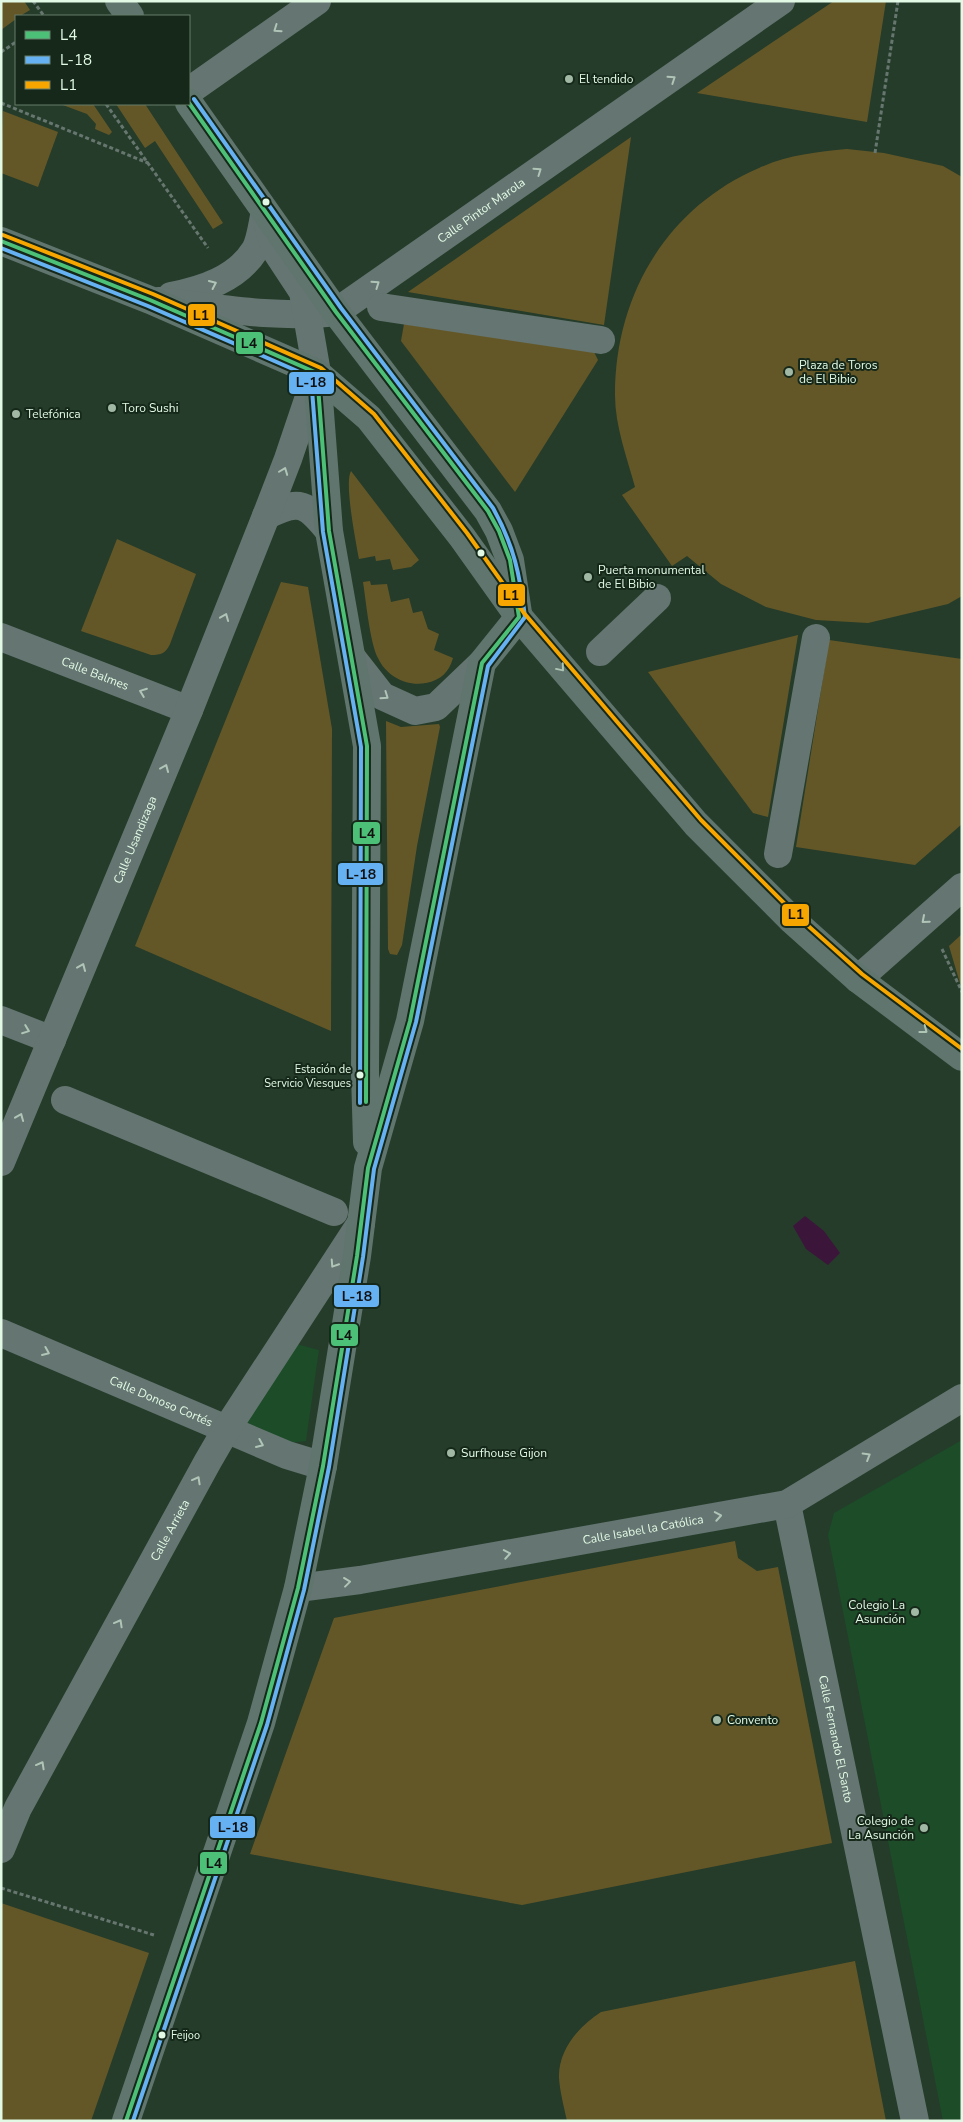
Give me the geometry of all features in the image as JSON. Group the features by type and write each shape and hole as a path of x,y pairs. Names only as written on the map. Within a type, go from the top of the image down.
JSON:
{"main road":[{"path":"120,1 129,15"},
{"path":"126,2121 261,1723 298,1588 323,1466 368,1168 410,1021 482,663 519,617 510,560 499,531 488,511 336,312 265,214 190,103"},
{"path":"1,242 150,300 317,373 370,418 462,537 519,617 696,824 792,920 858,979 962,1057"},
{"path":"317,373 330,532 367,746 365,1073 368,1168"}],"street":[{"path":"190,90 317,1"},
{"name":"Calle Pintor Marola","path":"150,300 281,315 336,312 781,1"},
{"path":"150,300 198,291 228,277 256,249 265,214"},
{"path":"265,214 274,248 303,292 317,373"},
{"path":"381,307 601,340"},
{"name":"Calle Usandizaga","path":"1,1162 189,710 288,459 317,373"},
{"path":"266,516 284,507 302,506 315,513 330,532"},
{"path":"600,652 656,598"},
{"name":"Calle Balmes","path":"1,637 189,710"},
{"path":"778,854 816,638"},
{"path":"353,659 382,696 415,711 436,707 482,663"},
{"path":"858,979 962,888"},
{"path":"1,1020 52,1040"},
{"path":"65,1100 334,1212"},
{"name":"Calle Arrieta","path":"1,1849 18,1808 226,1430 361,1223"},
{"name":"Calle Donoso Cortés","path":"1,1333 226,1430 287,1455 323,1466"},
{"name":"Calle Isabel la Católica","path":"298,1588 360,1580 788,1504 962,1398"},
{"name":"Calle Fernando El Santo","path":"788,1504 915,2121"}],"path":[{"path":"33,1 43,15"},
{"path":"875,152 898,1"},
{"path":"1,52 15,43"},
{"path":"1,104 148,164"},
{"path":"107,105 210,250"},
{"path":"923,922 938,940 962,992"},
{"path":"1,1888 159,1937"}],"shaded area":[{"path":"1,1 24,1 30,10 22,15 15,15 15,20 1,30"},
{"path":"834,1 886,1 867,122 697,93"},
{"path":"63,105 94,105 112,132 109,135 95,129 96,124 87,114"},
{"path":"117,105 146,105 223,223 213,229 155,141 145,148"},
{"path":"3,111 58,132 38,187 1,173"},
{"path":"631,137 604,325 408,292"},
{"name":"Plaza de Toros de El Bibio","path":"847,149 884,153 943,166 962,177 962,596 948,604 868,623 816,620 766,607 721,584 687,556 672,566 622,495 635,487 619,430 615,395 617,358 624,323 636,290 652,259 673,231 697,206 726,185 759,168 791,157"},
{"path":"404,324 594,352 598,360 515,492 401,341"},
{"path":"351,471 419,560 411,567 393,570 390,559 376,561 375,556 359,559 350,500 349,478"},
{"path":"117,539 196,574 170,644 167,650 160,654 151,655 81,631"},
{"path":"370,581 371,585 387,584 391,602 409,598 413,613 422,611 428,629 439,634 434,650 453,658 447,671 440,677 431,682 419,684 405,682 386,670 375,651 369,622 363,582"},
{"path":"281,582 308,587 332,729 331,1031 135,946"},
{"path":"798,635 768,817 753,813 648,672"},
{"path":"829,640 962,659 962,824 915,865 796,847"},
{"path":"386,721 401,727 439,724 440,727 417,846 402,945 397,955 390,954 388,949"},
{"path":"962,934 962,990 949,946"},
{"path":"805,1216 824,1231 840,1253 828,1265 806,1249 793,1226"},
{"path":"289,1342 319,1350 306,1441 281,1444 246,1428 248,1403"},
{"name":"Colegio de La Asunción","path":"962,1440 962,2121 943,2121 828,1535 834,1513"},
{"path":"735,1541 738,1558 757,1571 778,1567 832,1843 522,1905 250,1854 334,1618"},
{"path":"1,1903 149,1953 91,2121 1,2121"},
{"path":"855,1961 886,2121 567,2121 559,2078 562,2058 571,2040 585,2024 601,2012"}],"transit line":[{"name":"L-18","path":"133,2121 267,1725 304,1590 329,1467 363,1257 374,1169 416,1022 488,666 525,617 515,561 506,535 493,508 341,308 194,99"},
{"name":"L4","path":"126,2121 261,1723 298,1588 323,1466 357,1256 368,1168 410,1021 482,663 519,617 510,560 499,531 488,511 336,312 190,104"},
{"name":"L1","path":"3,235 153,294 321,368 374,414 467,533 524,613 701,820 796,915 862,974 962,1049"},
{"name":"L4","path":"1,241 150,300 317,373 329,531 367,746 366,1102"},
{"name":"L-18","path":"1,248 148,306 311,377 323,532 361,747 360,1103"}],"place":[{"name":"El tendido","path":"569,79"},
{"name":"Plaza de Toros de El Bibio","path":"789,372"},
{"name":"Toro Sushi","path":"112,408"},
{"name":"Telefónica","path":"16,414"},
{"name":"Puerta monumental de El Bibio","path":"588,577"},
{"name":"Estación de Servicio Viesques","path":"360,1075"},
{"name":"Surfhouse Gijon","path":"451,1453"},
{"name":"Colegio La Asunción","path":"915,1612"},
{"name":"Convento","path":"717,1720"},
{"name":"Colegio de La Asunción","path":"924,1828"},
{"name":"Feijoo","path":"162,2035"}]}
